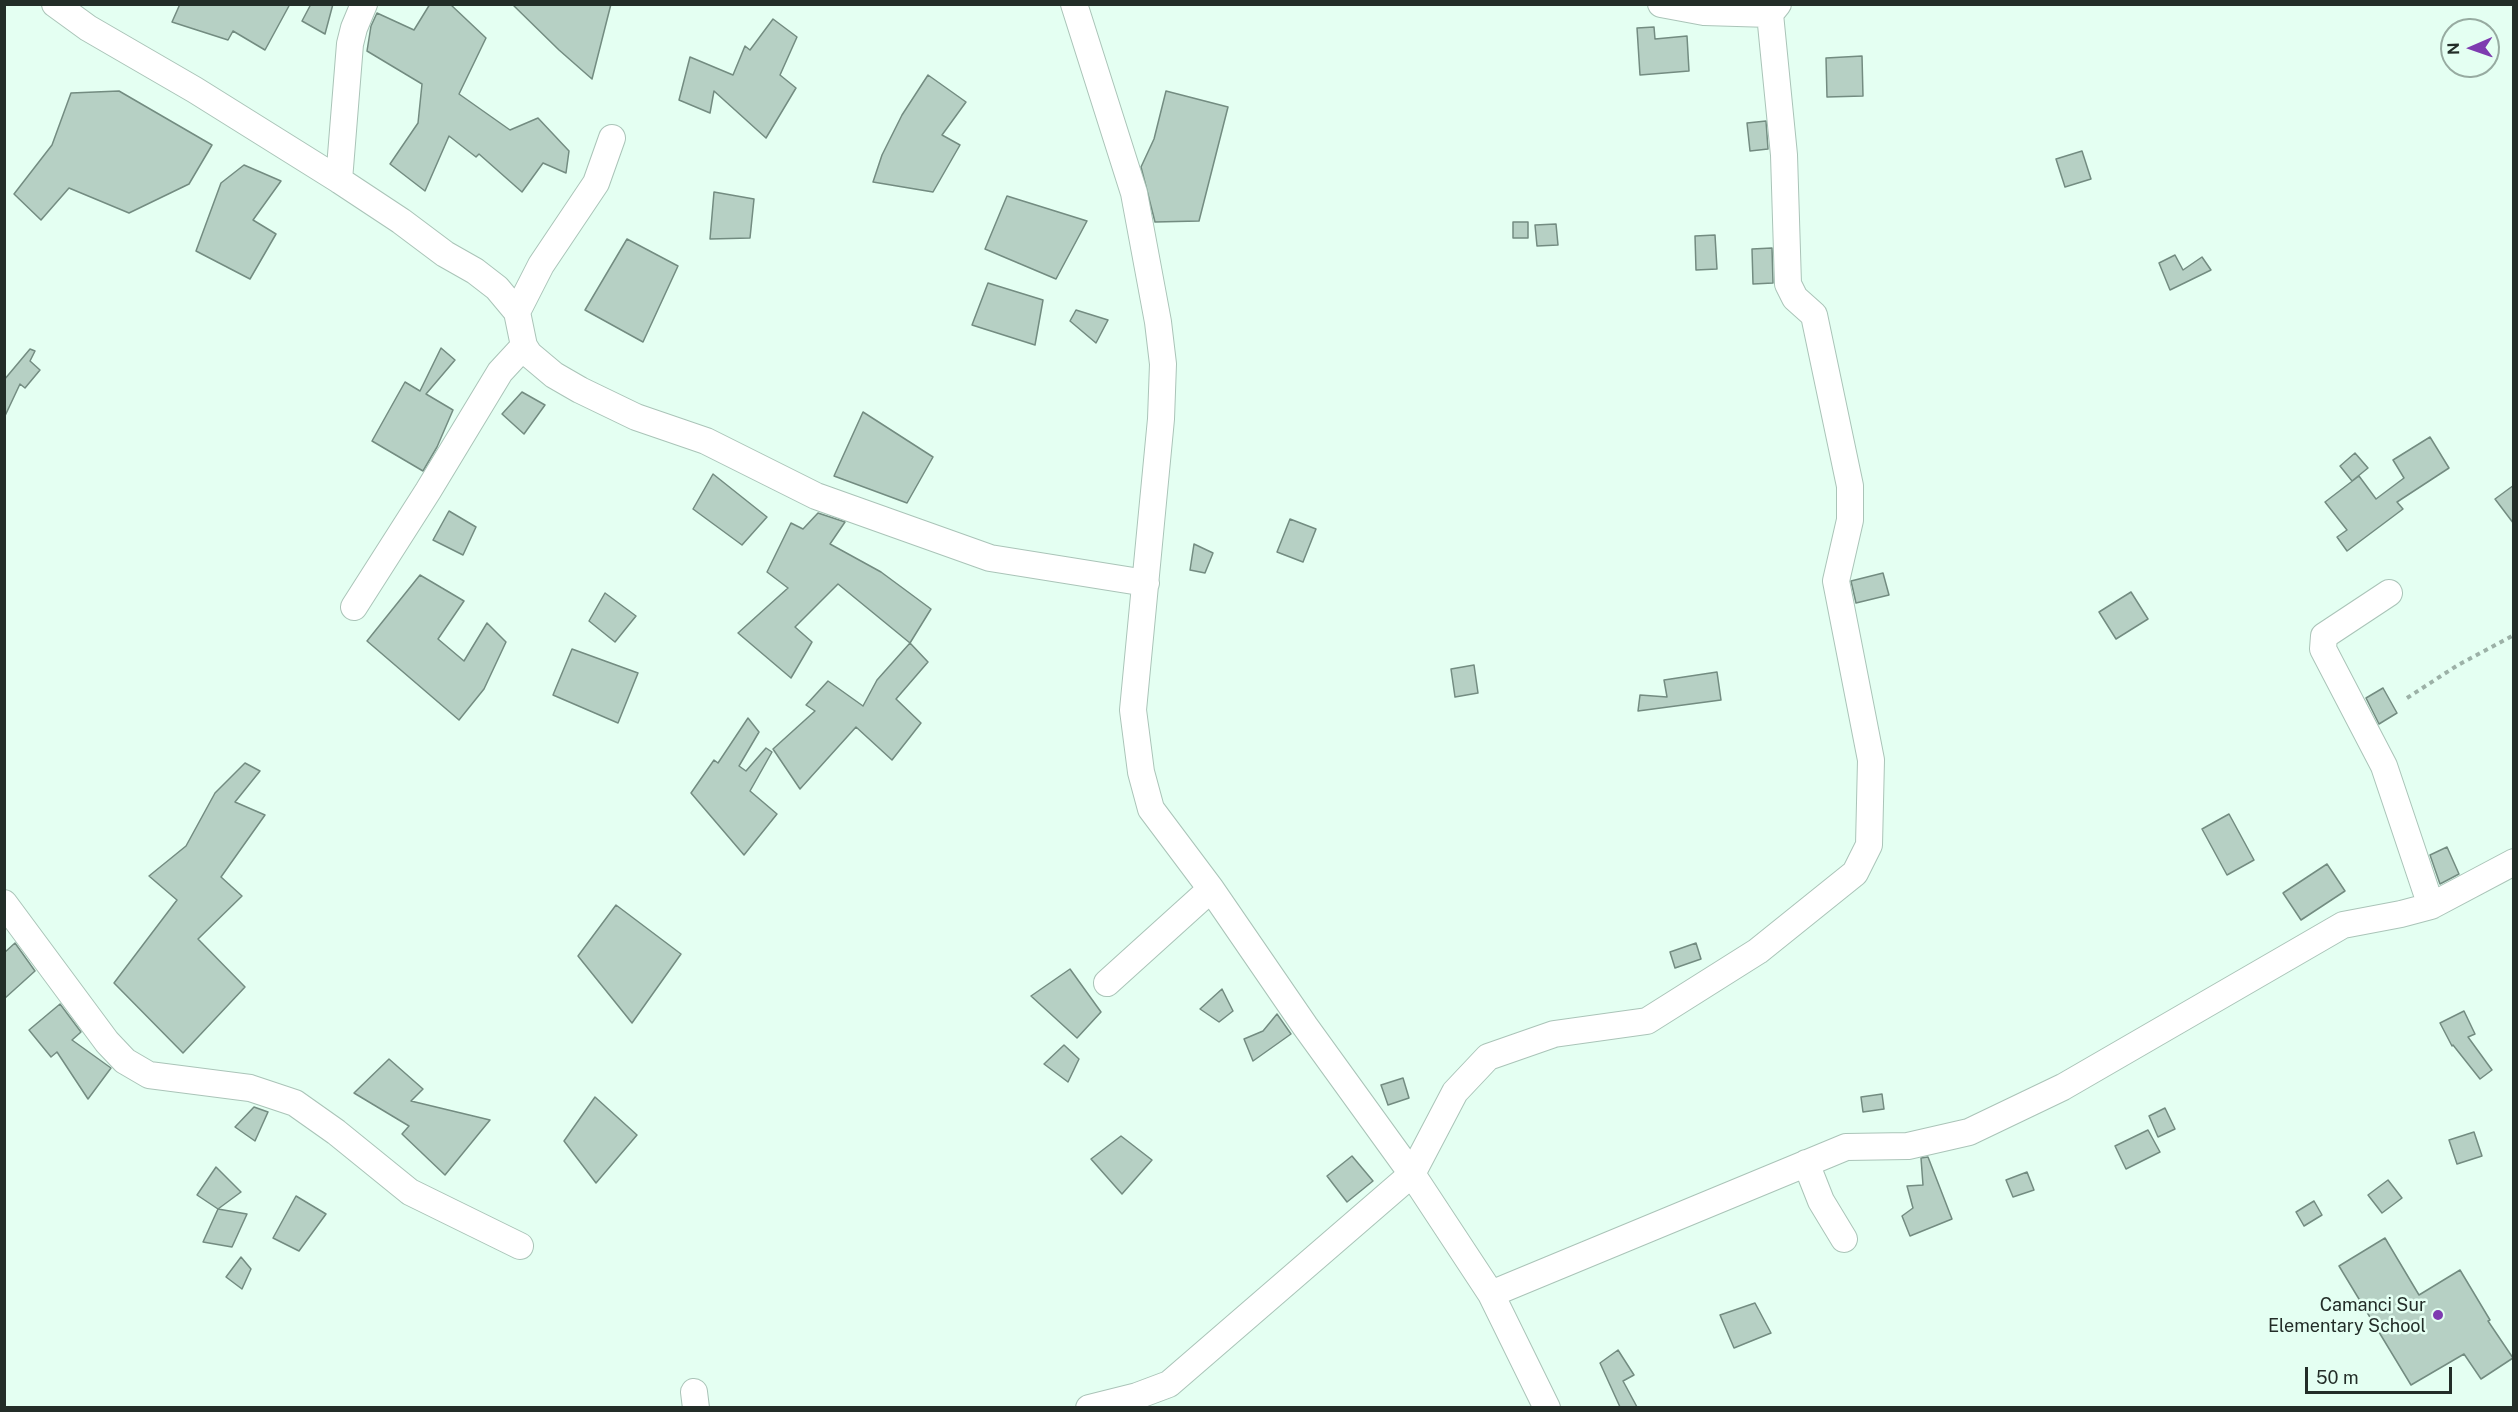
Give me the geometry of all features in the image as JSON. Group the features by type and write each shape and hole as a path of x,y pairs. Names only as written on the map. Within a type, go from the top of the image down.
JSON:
{"street":[{"path":"55,4 88,28 195,90 339,180 446,254 475,271 497,288 517,312 524,346 536,361 580,390 636,417 706,441 816,496 990,558 1146,583"},
{"path":"339,180 350,44 364,4"},
{"path":"1074,4 1134,193 1158,322 1163,364 1161,419 1133,710 1141,772 1150,809 1211,889 1305,1026 1412,1174 1491,1294 1547,1407"},
{"path":"1089,1407 1137,1396 1169,1384 1412,1174 1455,1092 1488,1057 1554,1034 1647,1021 1758,951 1855,873 1869,845 1871,760 1836,581 1850,520 1850,486 1814,315 1795,298 1788,284 1784,155 1774,9 1704,12 1661,4"},
{"path":"517,312 541,265 596,183 612,138"},
{"path":"354,607 500,372 524,346"},
{"path":"2389,592 2324,636 2323,648 2384,766 2432,906"},
{"path":"1491,1294 1846,1148 1908,1146 1969,1132 2064,1088 2343,925 2432,906 2514,862"},
{"path":"1107,983 1211,889"},
{"path":"4,903 107,1042 125,1061 149,1075 250,1088 295,1103 336,1132 410,1191 520,1246"},
{"path":"1806,1163 1821,1201 1844,1239"}],"path":[{"path":"2407,698 2458,665 2514,635"}],"building":[{"path":"180,4 290,4 265,50 233,31 228,40 172,22"},
{"path":"311,4 333,4 325,34 302,21"},
{"path":"430,4 450,4 486,38 459,94 510,130 538,118 569,151 566,173 543,163 522,192 479,154 476,157 449,136 425,191 390,164 418,123 422,84 367,51 371,26 377,13 414,30"},
{"path":"512,4 611,4 592,79 559,50"},
{"path":"773,19 797,37 780,75 796,88 766,138 714,91 710,113 679,100 690,57 733,75 745,46 750,50"},
{"path":"1654,27 1655,39 1687,36 1689,71 1640,75 1637,28"},
{"path":"1862,56 1863,96 1827,97 1826,58"},
{"path":"928,75 966,102 942,135 960,145 933,192 873,182 882,155 902,115"},
{"path":"119,91 212,145 189,184 129,213 69,188 41,220 14,194 52,145 71,93"},
{"path":"1166,91 1228,107 1199,221 1155,222 1141,167 1154,139"},
{"path":"1766,121 1768,149 1750,151 1747,123"},
{"path":"2082,151 2091,179 2065,187 2056,159"},
{"path":"244,165 281,181 253,220 276,234 250,279 196,251 221,183"},
{"path":"714,192 754,199 750,238 710,239"},
{"path":"1007,196 1087,221 1056,279 985,249"},
{"path":"1513,222 1528,222 1528,238 1513,238"},
{"path":"1556,224 1558,245 1537,246 1535,225"},
{"path":"1715,235 1717,269 1696,270 1695,236"},
{"path":"627,239 678,266 643,342 585,310"},
{"path":"1772,248 1773,283 1753,284 1752,249"},
{"path":"2175,255 2183,270 2202,257 2211,270 2170,290 2159,263"},
{"path":"988,283 1043,300 1035,345 972,325"},
{"path":"1076,310 1108,320 1096,343 1070,321"},
{"path":"441,348 455,360 426,394 453,410 437,447 423,471 372,441 405,382 420,391"},
{"path":"30,349 35,351 30,361 40,370 25,388 20,384 4,418 4,380"},
{"path":"522,392 545,405 524,434 502,414"},
{"path":"863,412 933,457 907,503 834,476"},
{"path":"2430,437 2449,468 2397,502 2403,509 2347,551 2337,537 2347,530 2325,502 2359,476 2376,499 2404,478 2393,460"},
{"path":"2355,453 2368,468 2352,481 2340,466"},
{"path":"713,474 767,517 742,545 693,509"},
{"path":"2514,485 2514,524 2495,499"},
{"path":"449,511 476,527 463,555 433,540"},
{"path":"818,513 845,522 830,544 881,572 931,609 910,643 838,584 795,627 812,642 791,678 738,633 788,588 767,572 791,523 803,529"},
{"path":"1290,519 1316,529 1303,562 1277,552"},
{"path":"1194,544 1213,553 1205,573 1190,570"},
{"path":"1883,573 1889,595 1856,603 1851,581"},
{"path":"420,575 464,601 438,639 464,661 487,623 506,642 484,689 459,720 367,641"},
{"path":"2131,592 2148,619 2116,639 2099,612"},
{"path":"605,593 636,616 615,642 589,621"},
{"path":"910,643 928,662 896,699 921,723 892,760 856,727 800,789 773,749 815,711 806,705 828,681 863,706 877,680"},
{"path":"572,649 638,673 618,723 553,695"},
{"path":"1474,665 1478,693 1455,697 1451,669"},
{"path":"1717,672 1721,700 1638,711 1640,695 1667,697 1664,680"},
{"path":"2383,688 2397,713 2379,724 2366,698"},
{"path":"748,718 759,732 739,766 746,771 766,748 772,752 750,791 777,814 744,855 691,793 714,760 718,763"},
{"path":"245,763 260,771 235,802 265,815 221,877 242,896 198,939 245,987 183,1053 114,983 177,900 149,876 186,846 215,793"},
{"path":"2229,814 2254,860 2227,875 2202,829"},
{"path":"2447,847 2459,874 2440,884 2430,855"},
{"path":"2327,864 2345,891 2301,920 2283,893"},
{"path":"616,905 681,954 632,1023 578,956"},
{"path":"15,943 35,971 4,999 4,953"},
{"path":"1696,943 1701,959 1675,968 1670,952"},
{"path":"1070,969 1101,1012 1077,1038 1031,996"},
{"path":"1222,989 1233,1011 1219,1022 1200,1009"},
{"path":"60,1004 81,1032 72,1040 111,1068 88,1099 57,1052 51,1057 29,1030"},
{"path":"2464,1011 2475,1034 2468,1037 2492,1070 2480,1079 2452,1046 2440,1023"},
{"path":"1277,1014 1291,1034 1253,1061 1244,1039 1263,1031"},
{"path":"1064,1045 1079,1059 1068,1082 1044,1064"},
{"path":"389,1059 423,1089 411,1101 490,1120 445,1175 402,1134 409,1126 354,1093"},
{"path":"1403,1078 1409,1098 1388,1105 1381,1085"},
{"path":"1882,1094 1884,1109 1863,1112 1861,1097"},
{"path":"595,1097 637,1135 596,1183 564,1141"},
{"path":"254,1107 268,1112 255,1141 235,1127"},
{"path":"2165,1108 2175,1129 2158,1137 2149,1116"},
{"path":"2148,1130 2160,1152 2126,1169 2115,1146"},
{"path":"2474,1132 2482,1156 2457,1164 2449,1140"},
{"path":"1121,1136 1152,1160 1122,1194 1091,1159"},
{"path":"1352,1156 1373,1181 1347,1202 1327,1176"},
{"path":"1928,1157 1952,1219 1910,1236 1902,1216 1913,1208 1907,1186 1923,1185 1921,1158"},
{"path":"216,1167 241,1192 218,1209 197,1195"},
{"path":"2027,1172 2034,1190 2013,1197 2006,1180"},
{"path":"2388,1180 2402,1198 2382,1213 2368,1195"},
{"path":"296,1196 326,1214 299,1251 273,1238"},
{"path":"2314,1201 2322,1215 2304,1226 2296,1212"},
{"path":"218,1209 247,1214 232,1247 203,1242"},
{"path":"2385,1238 2419,1295 2460,1270 2490,1320 2488,1321 2513,1358 2481,1379 2464,1354 2411,1385 2339,1266"},
{"path":"241,1257 251,1269 242,1289 226,1277"},
{"path":"1755,1303 1771,1333 1734,1348 1720,1315"},
{"path":"1618,1350 1634,1375 1623,1381 1637,1407 1620,1407 1600,1363"}],"place":[{"name":"Camanci Sur Elementary School","path":"2438,1315"}]}
